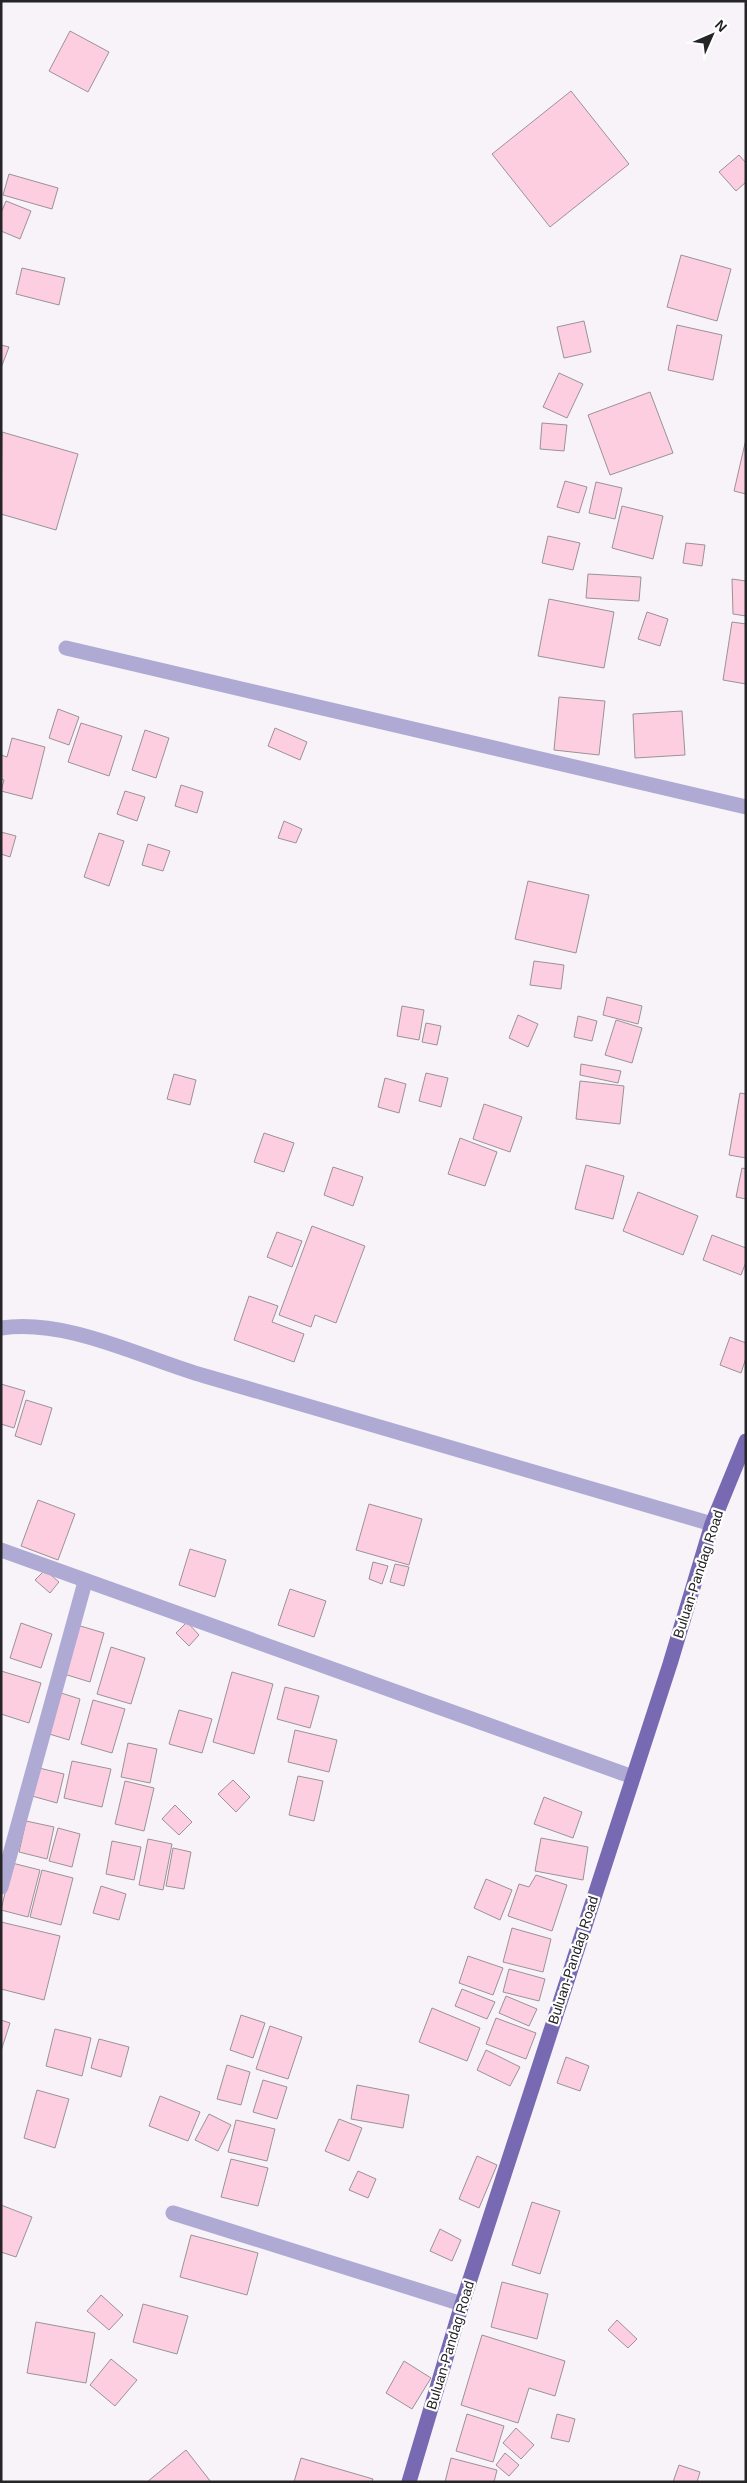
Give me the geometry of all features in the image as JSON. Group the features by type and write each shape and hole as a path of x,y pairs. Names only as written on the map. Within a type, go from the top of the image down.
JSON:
{"main road":[{"name":"Buluan-Pandag Road","path":"410,2482 462,2304 633,1777 712,1524 746,1441"}],"street":[{"path":"66,648 746,807"},
{"path":"1,1328 19,1325 76,1334 178,1368 712,1524"},
{"path":"1,1550 85,1582 633,1777"},
{"path":"1,1887 85,1582"},
{"path":"173,2213 462,2304"}],"building":[{"path":"70,31 109,52 88,92 49,71"},
{"path":"571,91 629,164 550,227 492,154"},
{"path":"739,155 746,163 746,182 736,191 719,172"},
{"path":"9,174 58,188 52,209 3,195"},
{"path":"6,201 31,211 20,239 1,231 1,213"},
{"path":"681,255 731,269 717,321 667,307"},
{"path":"22,268 65,278 59,305 16,294"},
{"path":"584,321 591,352 564,358 557,327"},
{"path":"677,325 722,335 713,380 668,370"},
{"path":"1,345 9,347 1,368"},
{"path":"559,373 583,384 567,418 543,407"},
{"path":"650,392 673,453 610,475 588,415"},
{"path":"542,423 567,425 564,451 540,449"},
{"path":"2,432 78,454 56,530 1,514"},
{"path":"746,439 746,494 734,491"},
{"path":"565,481 587,487 579,513 557,507"},
{"path":"596,482 622,488 615,519 589,513"},
{"path":"622,506 663,516 653,559 612,548"},
{"path":"548,536 580,543 573,570 542,563"},
{"path":"686,543 705,545 702,566 683,563"},
{"path":"588,574 641,577 639,601 586,598"},
{"path":"732,579 746,581 746,616 733,614"},
{"path":"549,599 614,612 604,668 538,656"},
{"path":"647,612 668,619 660,646 638,639"},
{"path":"732,622 746,624 746,684 723,680"},
{"path":"559,697 605,701 599,755 554,750"},
{"path":"58,709 79,717 69,745 49,738"},
{"path":"682,711 685,755 635,758 633,714"},
{"path":"81,723 122,736 109,776 68,762"},
{"path":"275,728 307,742 300,760 268,746"},
{"path":"145,730 169,738 156,778 132,770"},
{"path":"12,738 45,747 32,799 1,791 4,780 1,779 1,755 7,757"},
{"path":"181,785 203,792 197,813 175,806"},
{"path":"125,791 145,797 137,821 117,814"},
{"path":"284,821 302,829 296,843 278,838"},
{"path":"1,832 16,836 10,857 1,854"},
{"path":"99,833 124,841 109,886 84,877"},
{"path":"148,844 170,851 163,871 142,865"},
{"path":"528,881 589,895 576,953 515,939"},
{"path":"534,961 564,965 561,989 530,985"},
{"path":"607,997 642,1006 638,1024 603,1015"},
{"path":"402,1006 424,1010 419,1040 397,1036"},
{"path":"518,1015 538,1024 528,1047 509,1038"},
{"path":"578,1016 597,1021 592,1041 574,1037"},
{"path":"616,1020 642,1028 632,1063 605,1055"},
{"path":"426,1023 441,1026 437,1045 422,1042"},
{"path":"581,1064 621,1071 618,1083 580,1075"},
{"path":"426,1073 448,1078 441,1107 419,1101"},
{"path":"174,1074 196,1080 190,1105 167,1099"},
{"path":"385,1078 406,1084 399,1113 378,1107"},
{"path":"580,1081 624,1086 620,1124 576,1119"},
{"path":"740,1093 746,1094 746,1158 729,1155"},
{"path":"484,1104 522,1117 510,1152 473,1139"},
{"path":"264,1133 294,1143 284,1172 254,1162"},
{"path":"460,1138 497,1152 485,1186 448,1174"},
{"path":"586,1165 624,1176 613,1219 575,1209"},
{"path":"333,1167 363,1177 353,1206 324,1195"},
{"path":"742,1168 746,1169 746,1199 736,1197"},
{"path":"638,1192 698,1216 683,1255 623,1231"},
{"path":"312,1226 365,1246 336,1323 315,1315 311,1327 279,1315"},
{"path":"277,1232 302,1241 292,1267 267,1257"},
{"path":"712,1235 746,1248 746,1262 741,1275 703,1260"},
{"path":"249,1296 278,1306 272,1322 304,1334 294,1362 234,1340"},
{"path":"730,1337 746,1343 746,1358 741,1373 720,1365"},
{"path":"1,1384 25,1391 14,1428 1,1424"},
{"path":"26,1400 52,1408 41,1445 15,1436"},
{"path":"38,1500 75,1514 58,1560 21,1546"},
{"path":"369,1504 422,1519 409,1565 356,1550"},
{"path":"190,1549 226,1560 215,1597 179,1585"},
{"path":"373,1562 388,1566 382,1584 369,1579"},
{"path":"395,1564 409,1567 404,1586 390,1582"},
{"path":"45,1570 59,1582 50,1593 35,1580"},
{"path":"290,1589 326,1601 314,1637 278,1625"},
{"path":"187,1622 199,1635 189,1646 176,1633"},
{"path":"21,1623 52,1634 41,1668 10,1658"},
{"path":"77,1625 104,1633 90,1682 64,1674"},
{"path":"111,1647 145,1658 131,1704 97,1694"},
{"path":"1,1671 41,1683 29,1723 1,1714"},
{"path":"232,1672 273,1684 254,1754 213,1742"},
{"path":"285,1687 319,1696 310,1728 277,1719"},
{"path":"58,1692 80,1699 69,1740 46,1733"},
{"path":"93,1700 125,1709 112,1753 81,1744"},
{"path":"179,1710 212,1719 202,1753 169,1744"},
{"path":"295,1730 337,1740 329,1772 288,1762"},
{"path":"128,1743 157,1749 150,1783 121,1777"},
{"path":"72,1761 111,1769 102,1807 64,1798"},
{"path":"39,1768 64,1774 57,1803 32,1796"},
{"path":"298,1776 323,1781 314,1821 289,1815"},
{"path":"233,1780 250,1797 236,1812 218,1794"},
{"path":"125,1781 154,1788 144,1831 115,1824"},
{"path":"544,1797 582,1812 573,1838 534,1824"},
{"path":"175,1805 192,1822 179,1835 162,1819"},
{"path":"26,1821 54,1827 47,1859 19,1852"},
{"path":"58,1828 80,1834 72,1867 49,1861"},
{"path":"541,1838 588,1847 583,1880 535,1871"},
{"path":"148,1839 172,1844 163,1890 139,1885"},
{"path":"112,1841 141,1847 134,1880 106,1874"},
{"path":"173,1848 191,1852 184,1889 166,1886"},
{"path":"12,1863 40,1870 28,1917 1,1910"},
{"path":"42,1870 73,1878 61,1925 30,1917"},
{"path":"536,1875 567,1885 552,1931 508,1916 519,1884 529,1887"},
{"path":"486,1879 512,1890 500,1920 474,1908"},
{"path":"101,1886 126,1894 119,1920 93,1913"},
{"path":"1,1922 60,1936 44,2000 1,1989"},
{"path":"512,1928 551,1939 543,1972 503,1962"},
{"path":"468,1956 503,1968 493,1995 459,1983"},
{"path":"509,1969 545,1979 539,2001 503,1992"},
{"path":"462,1989 495,2002 487,2019 455,2006"},
{"path":"506,1996 537,2009 529,2026 499,2013"},
{"path":"432,2008 480,2028 467,2061 419,2042"},
{"path":"241,2015 265,2023 253,2058 230,2050"},
{"path":"496,2018 536,2033 526,2059 486,2044"},
{"path":"1,2020 10,2023 1,2051"},
{"path":"270,2026 302,2037 288,2079 256,2069"},
{"path":"55,2029 91,2038 82,2076 46,2066"},
{"path":"99,2039 129,2047 121,2077 91,2068"},
{"path":"486,2050 520,2067 510,2086 477,2070"},
{"path":"566,2057 589,2066 580,2091 557,2083"},
{"path":"227,2065 250,2072 241,2105 217,2099"},
{"path":"263,2080 287,2087 277,2119 253,2112"},
{"path":"357,2085 409,2095 403,2128 351,2119"},
{"path":"37,2090 69,2099 55,2148 24,2138"},
{"path":"160,2096 200,2112 188,2141 149,2126"},
{"path":"209,2114 231,2125 218,2151 195,2140"},
{"path":"339,2119 362,2128 349,2161 325,2151"},
{"path":"236,2120 275,2129 267,2161 228,2152"},
{"path":"477,2156 497,2165 479,2208 459,2199"},
{"path":"231,2159 268,2168 258,2206 221,2197"},
{"path":"358,2171 376,2179 368,2198 349,2190"},
{"path":"532,2202 560,2211 540,2274 512,2265"},
{"path":"1,2205 32,2217 16,2257 1,2252"},
{"path":"440,2229 461,2240 452,2261 430,2251"},
{"path":"191,2235 258,2253 247,2295 180,2277"},
{"path":"502,2282 548,2294 537,2339 491,2327"},
{"path":"101,2295 123,2315 109,2330 87,2311"},
{"path":"143,2304 188,2316 177,2354 133,2342"},
{"path":"617,2320 637,2339 628,2348 608,2330"},
{"path":"36,2322 95,2333 86,2383 27,2373"},
{"path":"482,2335 565,2361 555,2396 529,2388 518,2423 461,2405"},
{"path":"111,2359 137,2380 115,2406 90,2385"},
{"path":"404,2361 431,2378 412,2409 386,2393"},
{"path":"467,2414 504,2426 493,2462 456,2451"},
{"path":"557,2414 575,2419 569,2442 551,2438"},
{"path":"516,2428 534,2445 521,2459 503,2443"},
{"path":"186,2450 211,2482 147,2482"},
{"path":"505,2453 519,2465 509,2476 496,2465"},
{"path":"301,2458 373,2479 372,2482 294,2482"},
{"path":"451,2458 497,2470 494,2482 445,2482"},
{"path":"679,2465 700,2472 697,2482 673,2482"}]}
